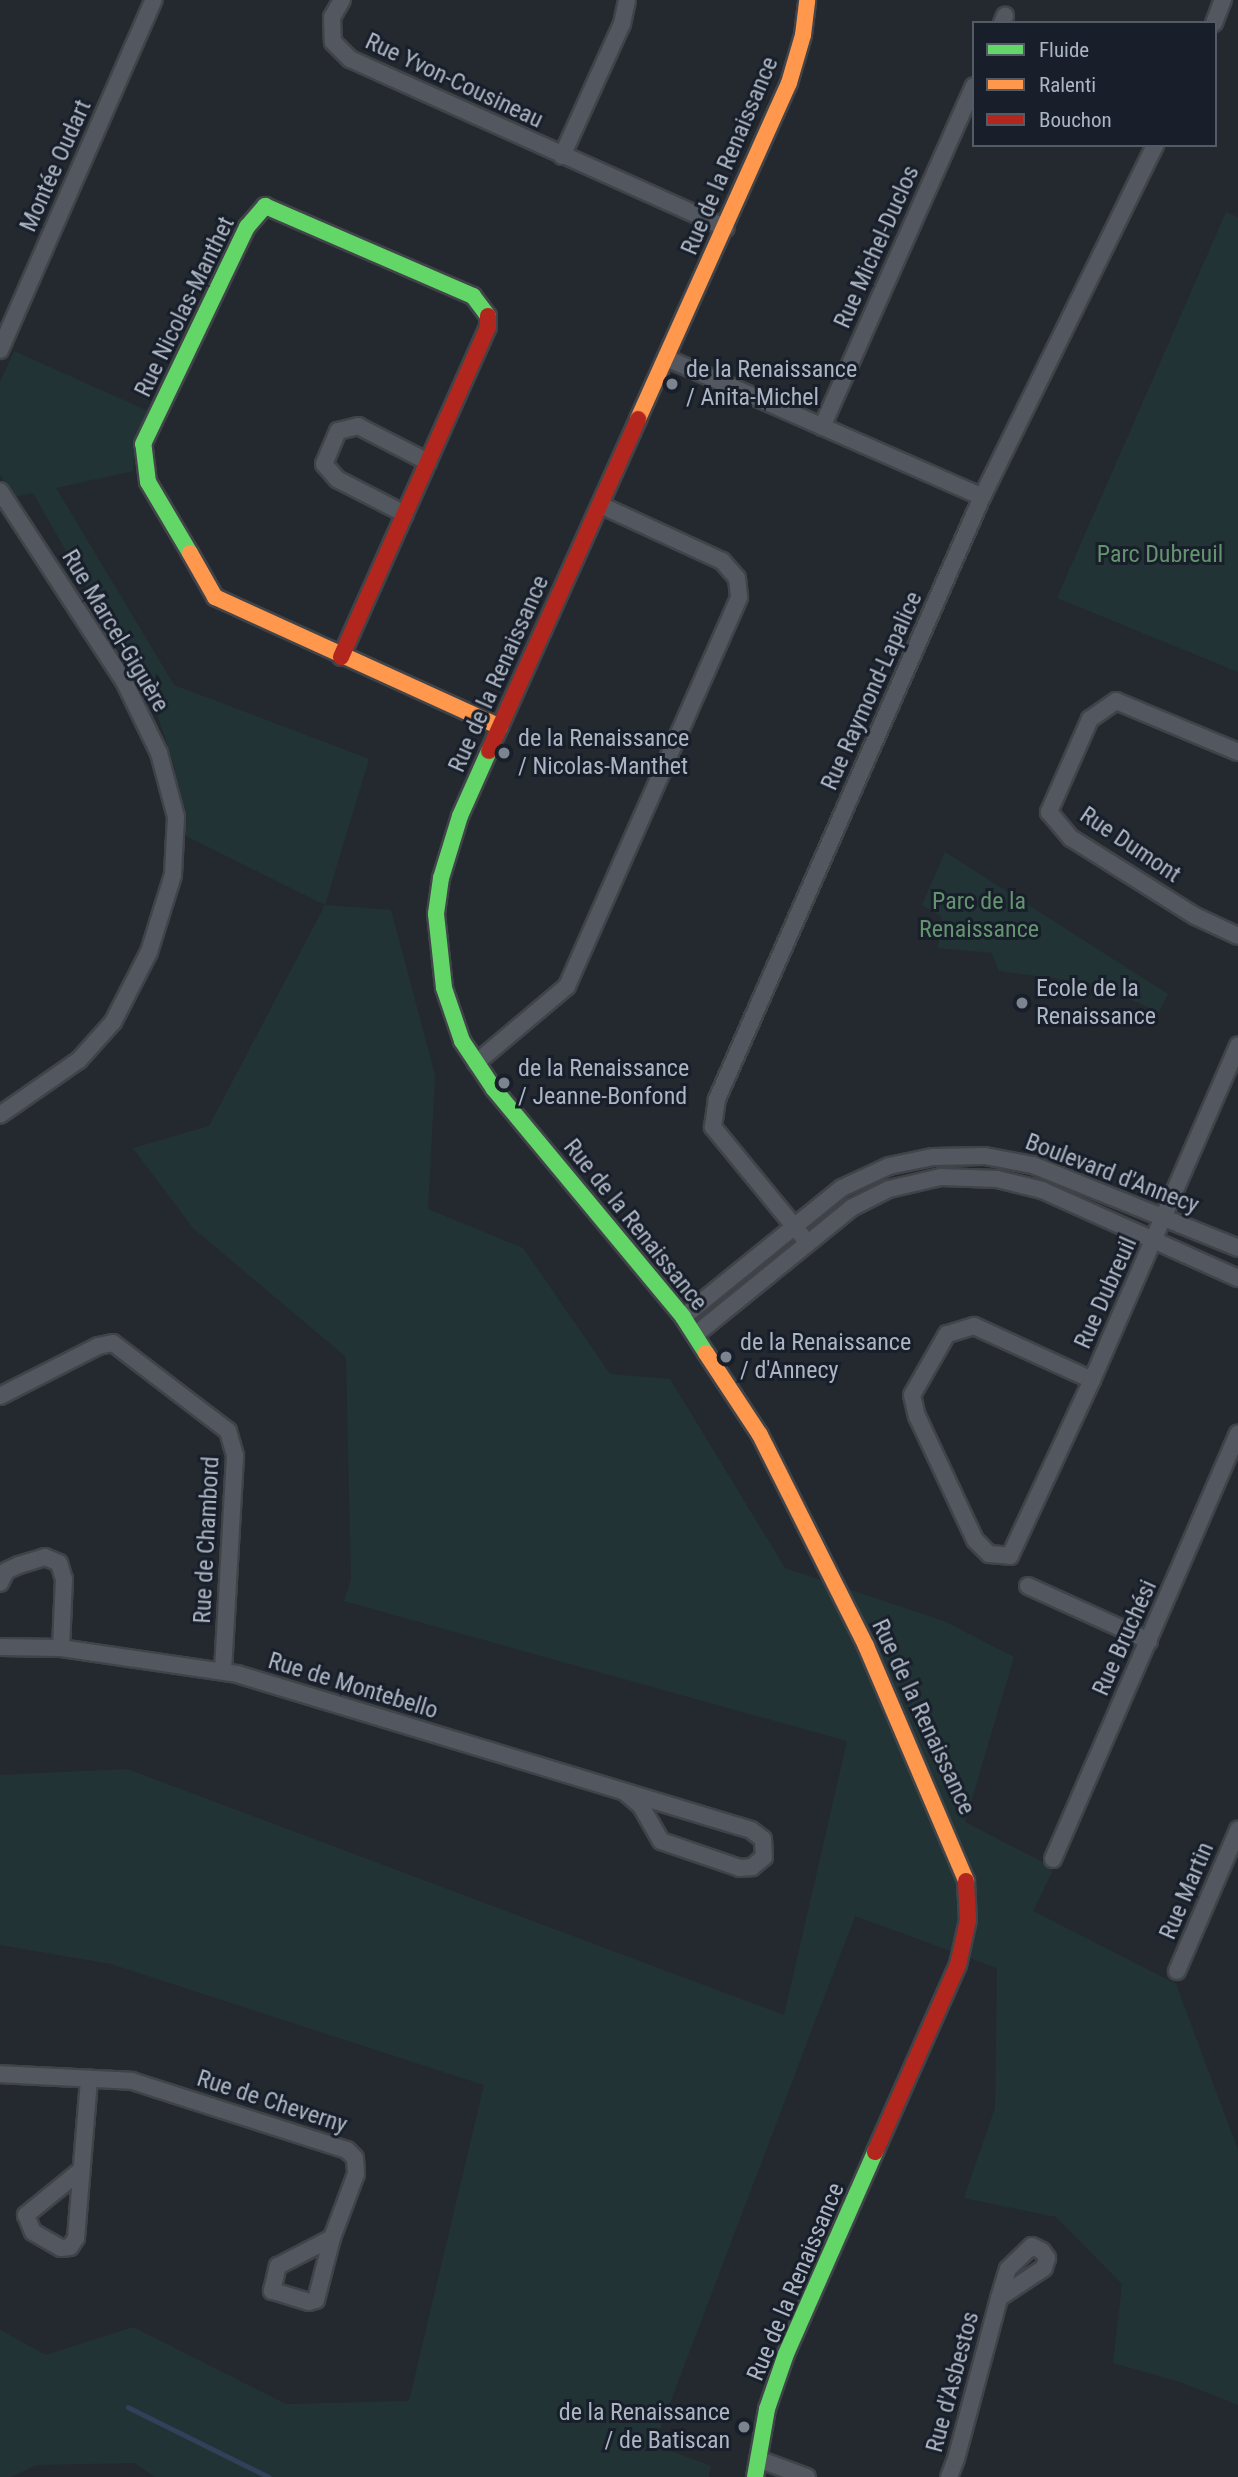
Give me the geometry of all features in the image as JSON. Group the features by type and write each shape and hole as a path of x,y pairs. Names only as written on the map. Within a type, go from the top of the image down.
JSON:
{"street":[{"name":"Montée Oudart","path":"0,350 154,0"},
{"name":"Rue Yvon-Cousineau","path":"342,0 332,18 334,42 350,59 726,228"},
{"name":"Rue de la Renaissance","path":"755,2477 767,2409 786,2354 951,1986 967,1931 969,1892 954,1839 825,1560 760,1435 682,1317 476,1063 458,1032 444,988 436,914 451,841 794,71 807,0"},
{"name":"Rue Yvon-Cousineau","path":"562,156 622,24 626,1"},
{"path":"1215,21 1221,1"},
{"name":"Rue Michel-Duclos","path":"822,427 972,90"},
{"name":"Rue Raymond-Lapalice","path":"807,1242 722,1139 712,1116 982,497 1153,147"},
{"name":"Rue Nicolas-Manthet","path":"341,657 488,327 488,314 473,296 265,206 247,227 143,444 148,482 215,597 341,657 500,727"},
{"path":"666,358 982,497"},
{"path":"405,514 337,478 324,464 328,453 338,431 358,426 428,462"},
{"name":"Rue Marcel-Giguère","path":"0,491 124,681 159,753 176,817 173,875 149,952 113,1022 79,1060 0,1115"},
{"path":"476,1063 567,986 739,597 737,578 722,561 600,505"},
{"name":"Rue Dumont","path":"1238,752 1116,701 1090,719 1049,812 1071,838 1195,916 1238,936"},
{"name":"Rue Dubreuil","path":"1092,1380 974,1326 947,1334 912,1395 917,1416 975,1540 989,1554 1010,1556 1092,1380 1238,1046"},
{"name":"Boulevard d'Annecy","path":"682,1317 842,1188 878,1170 909,1161 959,1155 1033,1166 1238,1248"},
{"name":"Boulevard d'Annecy","path":"695,1335 841,1214 879,1193 920,1181 962,1176 1042,1190 1238,1278"},
{"name":"Rue de Chambord","path":"0,1396 97,1346 113,1343 126,1349 228,1431 235,1456 223,1671"},
{"name":"Rue Bruchési","path":"1053,1859 1238,1434"},
{"path":"0,1583 6,1571 19,1565 45,1557 59,1563 64,1578 61,1648"},
{"path":"1028,1586 1149,1641"},
{"name":"Rue de Montebello","path":"0,1647 61,1648 223,1671 757,1832 763,1839 764,1857 752,1867 740,1868 661,1841 640,1806 626,1793"},
{"name":"Rue Martin","path":"1177,1971 1238,1830"},
{"name":"Rue de Cheverny","path":"0,2074 141,2083 351,2152 356,2174 332,2238 316,2300 309,2302 272,2291 278,2266 332,2238"},
{"path":"80,2171 26,2215 33,2232 61,2248 70,2247 76,2238 89,2079"},
{"name":"Rue d'Asbestos","path":"949,2477 999,2298"},
{"path":"758,2459 807,2477"}],"green space":[{"name":"Parc Dubreuil","path":"1226,212 1238,217 1238,672 1057,598"},
{"path":"14,351 150,412 135,444 133,471 56,488 174,685 369,759 325,905 182,834 174,765 154,705 33,493 15,497 0,475 0,382"},
{"name":"Parc de la Renaissance","path":"945,852 1168,994 1159,1012 1096,984 999,971 992,953 938,948 941,916 922,905"},
{"path":"325,905 391,910 435,1075 428,1209 523,1248 610,1374 670,1379 785,1568 944,1621 1014,1657 965,1822 1054,1868 1033,1911 1176,1984 1238,2150 1238,2405 1180,2382 1113,2363 1122,2284 1056,2217 964,2198 995,2108 997,1968 855,1916 654,2445 711,2466 709,2477 155,2477 135,2463 36,2465 11,2477 0,2477 0,2330 46,2355 133,2327 286,2404 409,2401 484,2085 111,1964 0,1945 0,1775 127,1769 784,2015 847,1741 344,1601 351,1580 346,1357 193,1228 133,1148 209,1126"}],"waterway":[{"path":"128,2407 269,2477"}],"traffic: fast":[{"path":"190,553 148,482 143,444 247,227 265,206 473,296 488,316"},
{"path":"489,751 460,816 441,878 436,914 444,988 462,1041 494,1089 683,1317 706,1353"},
{"path":"755,2477 767,2409 786,2354 875,2152"}],"traffic: slow":[{"path":"638,419 789,83 803,35 807,0"},
{"path":"190,553 215,597 500,727"},
{"path":"706,1353 760,1435 866,1646 966,1881"}],"traffic: jam":[{"path":"341,657 488,327 488,316"},
{"path":"489,751 638,419"},
{"path":"875,2152 958,1965 968,1920 966,1881"}],"place":[{"name":"de la Renaissance / Anita-Michel","path":"672,384"},
{"name":"de la Renaissance / Nicolas-Manthet","path":"504,753"},
{"name":"Ecole de la Renaissance","path":"1022,1003"},
{"name":"de la Renaissance / Jeanne-Bonfond","path":"504,1083"},
{"name":"de la Renaissance / d'Annecy","path":"726,1357"},
{"name":"de la Renaissance / de Batiscan","path":"744,2427"}]}
